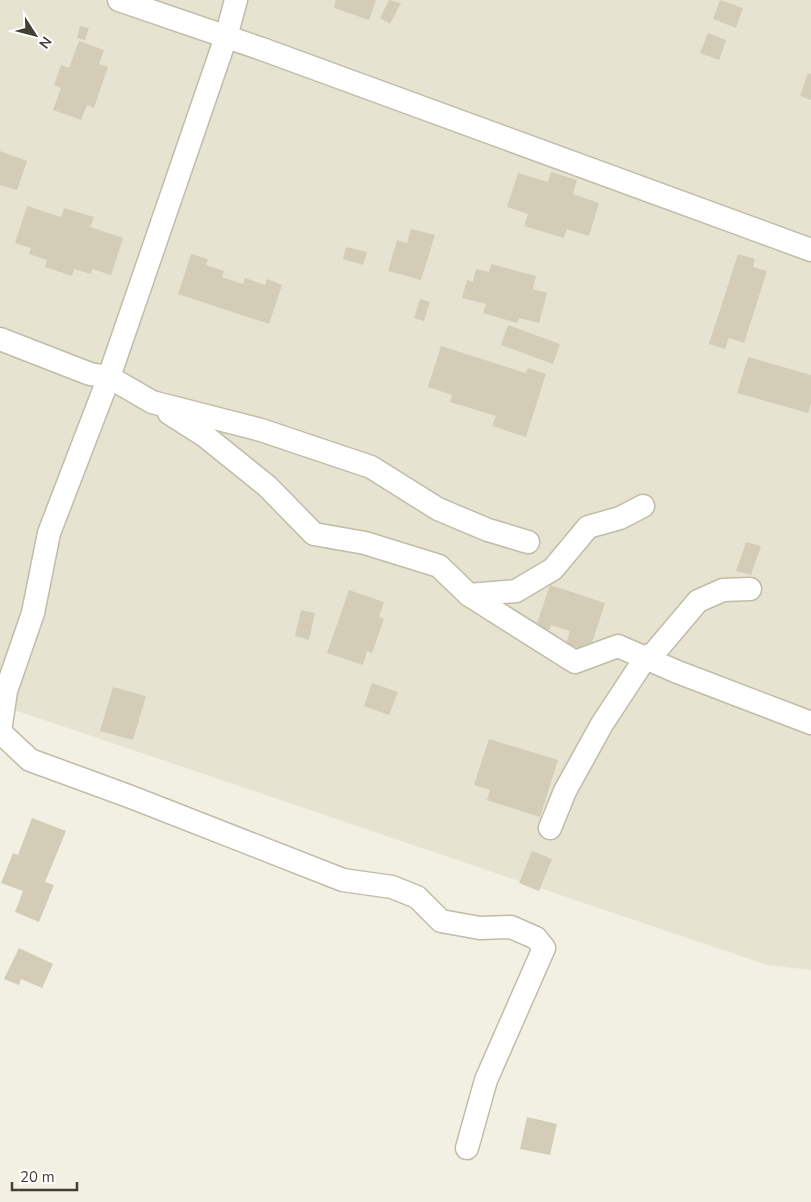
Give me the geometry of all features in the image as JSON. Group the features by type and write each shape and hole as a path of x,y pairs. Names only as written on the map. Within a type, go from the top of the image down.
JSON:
{"street":[{"path":"119,0 226,36 811,250"},
{"path":"236,0 226,36 109,377 49,533 33,613 6,691 0,731 30,760 140,800 343,880 392,887 417,897 441,921 480,928 511,927 536,938 544,948 486,1080 467,1148"},
{"path":"0,339 90,374 109,377 205,436 267,486 314,534 365,542 439,566 469,595 575,662 618,646 646,656 675,671 811,723"},
{"path":"152,402 261,430 372,467 438,509 488,530 528,542"},
{"path":"469,595 516,591 553,569 588,527 620,518 643,506"},
{"path":"550,828 565,791 602,724 646,656 654,653 698,602 723,590 750,589"}],"shaded area":[{"path":"0,0 811,0 811,970 767,965 0,705"}],"building":[{"path":"336,0 376,0 369,20 334,8"},
{"path":"389,0 401,3 390,24 380,18"},
{"path":"720,0 743,8 736,28 713,19"},
{"path":"80,26 89,28 85,40 77,38"},
{"path":"708,33 726,40 719,60 700,53"},
{"path":"79,41 104,50 99,64 108,67 94,108 87,105 81,120 53,110 61,88 54,85 61,65 69,68"},
{"path":"808,73 811,74 811,100 800,96"},
{"path":"0,151 27,161 17,190 0,185"},
{"path":"551,172 577,180 573,194 599,203 589,236 567,229 564,238 524,226 528,214 507,207 518,173 548,182"},
{"path":"27,206 61,217 64,208 94,217 90,227 123,238 111,275 92,269 91,274 74,269 72,276 45,267 47,260 29,254 31,248 15,243"},
{"path":"411,229 435,235 421,280 388,271 397,240 407,243"},
{"path":"346,247 367,252 363,265 343,259"},
{"path":"191,254 208,259 206,265 224,271 222,277 243,284 245,278 265,285 267,279 282,285 269,324 178,294"},
{"path":"738,254 755,259 753,267 767,271 744,343 729,338 725,349 709,344"},
{"path":"491,264 536,276 533,289 547,293 539,323 519,318 517,323 483,313 486,304 462,298 467,280 473,282 476,269 489,272"},
{"path":"420,299 430,302 424,321 414,318"},
{"path":"508,325 560,344 553,364 501,345"},
{"path":"441,346 526,373 528,368 546,374 526,437 492,426 496,416 450,402 452,395 428,387"},
{"path":"748,357 811,375 811,403 808,413 737,393"},
{"path":"746,542 761,546 751,575 736,571"},
{"path":"550,585 605,603 589,652 566,644 570,631 551,625 548,633 535,629"},
{"path":"349,590 384,602 379,617 384,619 372,653 367,651 363,665 327,653"},
{"path":"301,610 315,613 309,640 295,636"},
{"path":"372,683 398,692 389,715 364,706"},
{"path":"113,687 146,696 133,740 100,731"},
{"path":"489,739 558,760 540,817 487,800 490,790 474,785"},
{"path":"32,818 66,831 45,882 54,885 39,922 15,912 23,891 1,883 13,853 18,855"},
{"path":"532,851 552,859 539,891 519,883"},
{"path":"19,948 53,964 42,988 21,979 19,985 4,979"},
{"path":"527,1117 557,1124 550,1155 520,1149"}]}
